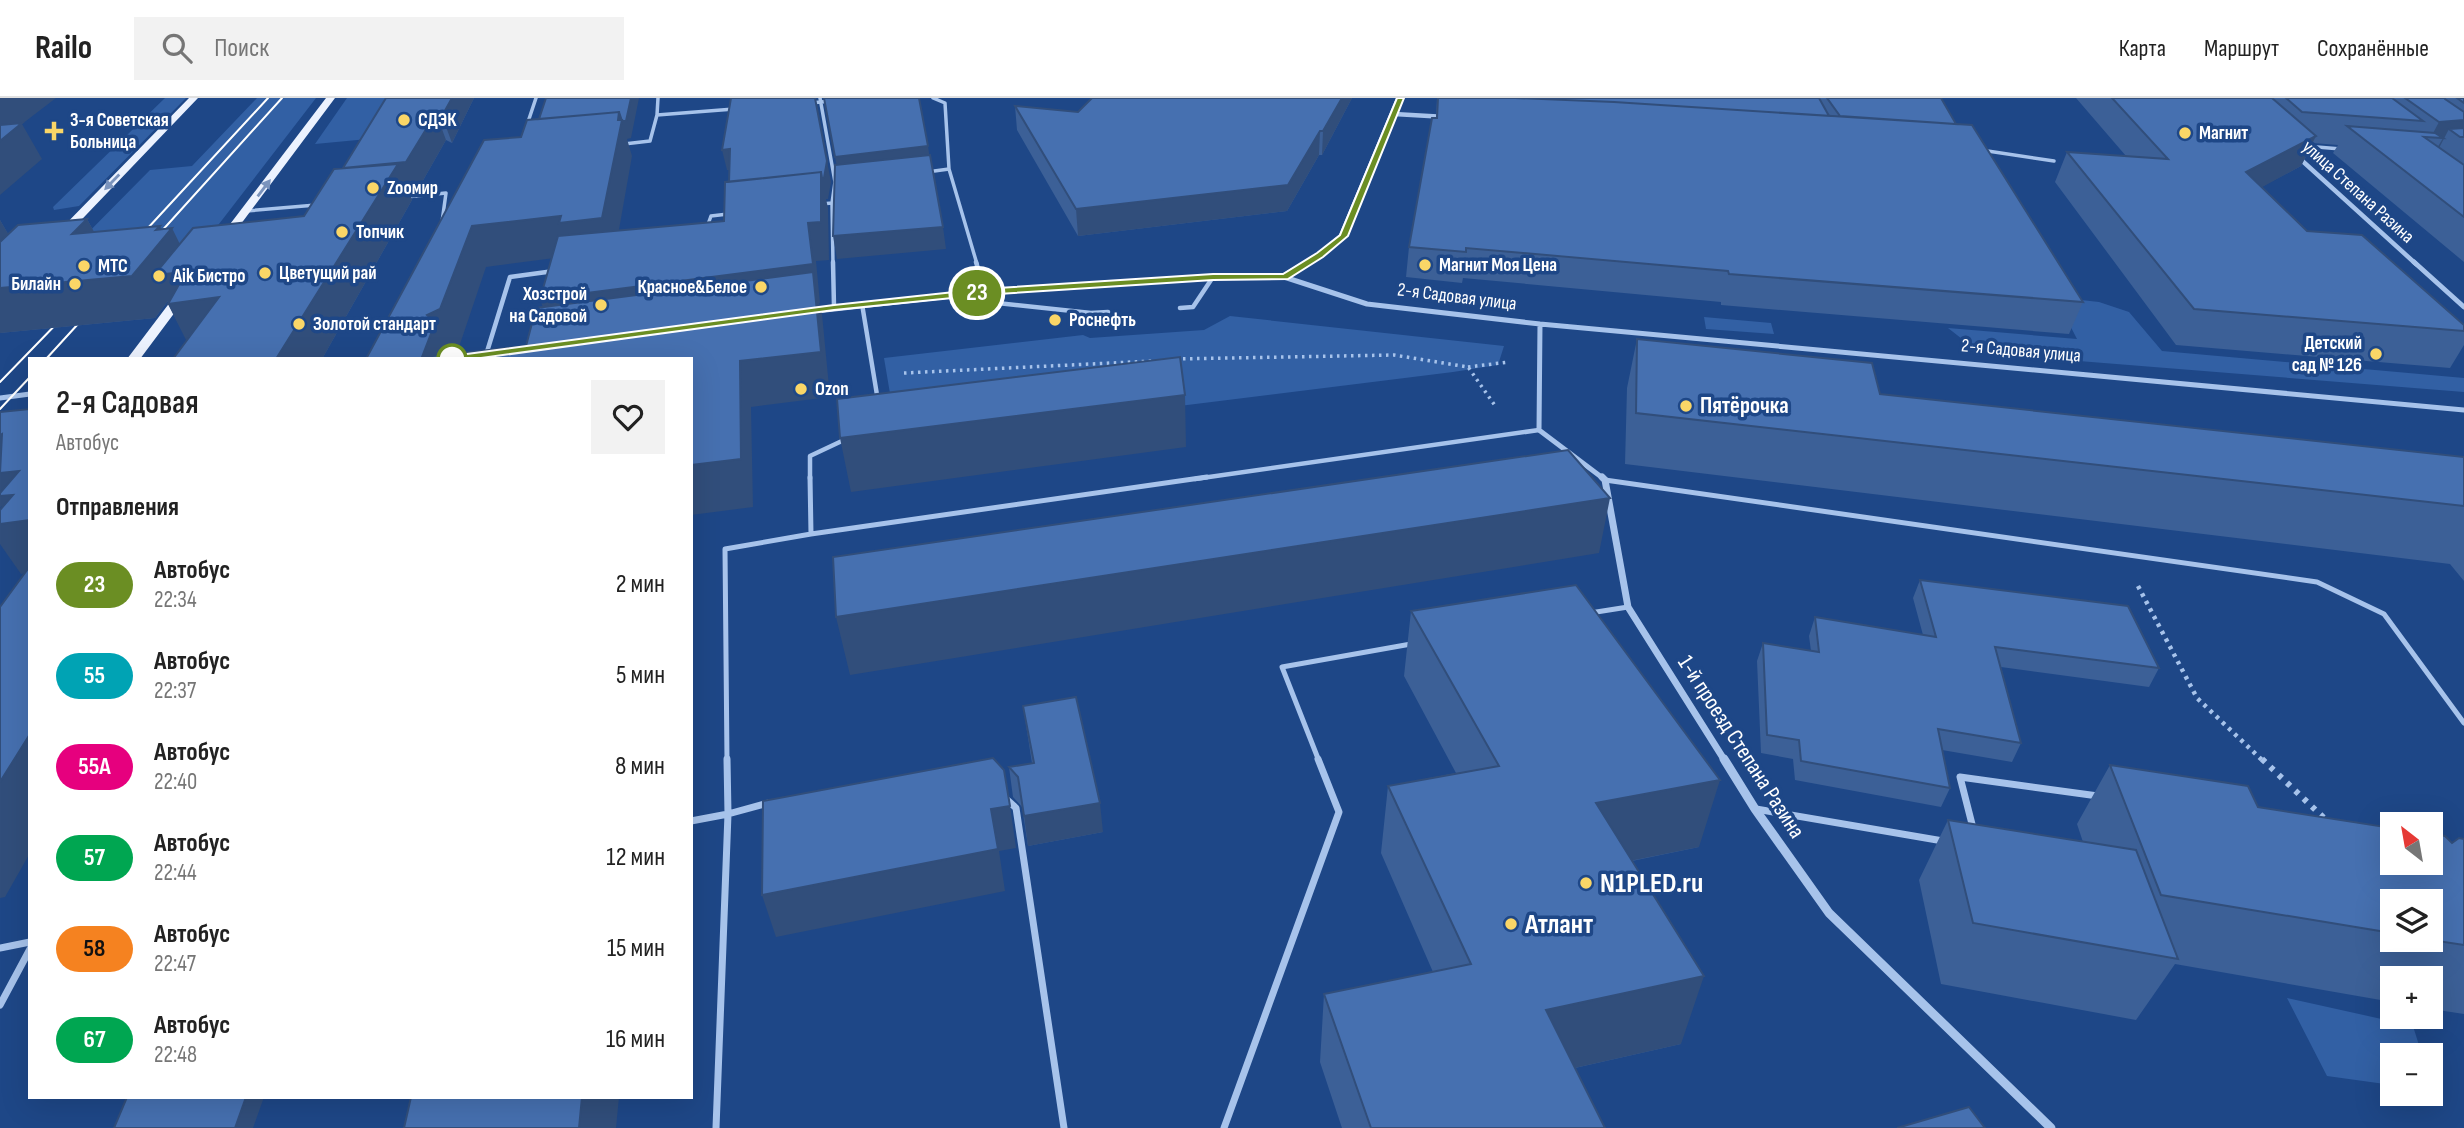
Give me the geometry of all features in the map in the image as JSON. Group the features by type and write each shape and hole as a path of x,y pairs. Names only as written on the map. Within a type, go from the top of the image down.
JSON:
{"main road":[{"path":"48,248 194,98"},
{"path":"212,255 331,98"},
{"path":"1284,277 1320,255 1343,236 1400,98"},
{"path":"135,357 195,277"},
{"name":"2-я Садовая улица","path":"794,313 982,292 1213,277 1284,277"},
{"path":"480,355 499,353"}],"street":[{"path":"1394,114 1448,117"},
{"name":"улица Степана Разина","path":"2294,153 2464,307"},
{"name":"2-я Садовая улица","path":"1284,277 1367,304 1540,324 2464,410"},
{"path":"1540,324 1539,430 1605,480"},
{"path":"0,398 28,394"},
{"name":"1-й проезд Степана Разина","path":"1605,480 1628,607 1755,809 1829,913 2051,1128"}],"lane":[{"path":"525,131 536,98"},
{"path":"624,144 650,141 657,115 657,98"},
{"path":"933,98 945,103 948,169 982,292 988,302 1091,313 1108,312"},
{"path":"820,100 835,182 832,203 834,307"},
{"path":"807,103 834,101"},
{"path":"657,115 739,109"},
{"path":"2298,146 2352,150"},
{"path":"1981,150 2054,161"},
{"path":"923,172 948,169"},
{"path":"835,182 848,181"},
{"path":"393,198 446,193 441,226"},
{"path":"819,204 832,203"},
{"path":"246,211 326,204"},
{"path":"706,228 711,216 738,213"},
{"path":"480,355 510,277 564,270"},
{"path":"1180,307 1193,307 1213,277"},
{"path":"862,304 879,410"},
{"path":"716,1128 728,814 725,549 811,534 1539,430"},
{"path":"811,534 810,456 846,439"},
{"path":"1605,480 2317,582 2384,614 2464,723"},
{"path":"1575,616 1628,607"},
{"path":"1224,1128 1339,812 1282,667 1415,644"},
{"path":"1975,836 1959,777 2103,797"},
{"path":"1000,792 1016,808 1064,1128"},
{"path":"693,821 774,802"},
{"path":"1755,809 1951,843"},
{"path":"0,948 28,942"},
{"path":"0,1005 28,953"}],"path":[{"path":"1176,359 1394,355 1468,367 1540,357"},
{"path":"874,374 1035,369 1163,360"},
{"path":"1468,367 1514,433"},
{"path":"2122,553 2154,621 2197,698 2321,817 2332,821"}],"shaded area":[{"path":"165,98 186,98 79,206 54,210 53,207"},
{"path":"257,98 316,98 192,259 72,249 150,170 192,166"},
{"path":"347,98 392,98 368,139 315,144"},
{"path":"2072,299 2099,302 2129,312 2162,351 2464,378 2464,392 1980,353 1948,328 2077,339 2058,302"},
{"path":"1230,316 1504,346 1498,365 898,441 884,358 1083,335 1090,338 1204,330"},
{"path":"1704,317 1771,323 1774,334 1706,329"},
{"path":"2287,998 2380,1019 2380,1029 2414,1029 2418,1043 2380,1043 2380,1083 2327,1076"}],"building":[{"path":"386,98 452,98 442,116 436,113 406,162 343,168"},
{"path":"546,98 631,98 626,121 622,121 619,112 539,119"},
{"path":"731,98 815,98 827,161 824,178 821,172 729,182 730,149 722,150"},
{"path":"824,98 919,98 928,146 835,157"},
{"path":"1092,98 1342,98 1288,185 1076,209 1015,106 1078,112"},
{"path":"1438,98 1614,102 1972,125 2083,302 1729,274 1728,271 1466,248 1466,252 1409,247 1432,118 1437,118"},
{"path":"1515,98 1819,98 1829,116 1614,102"},
{"path":"1827,98 1941,98 1956,124 1840,116"},
{"path":"2112,98 2272,98 2316,136 2246,172 2307,231 2362,235 2464,325 2464,331 2194,309 2067,152 2168,159"},
{"path":"2286,98 2392,98 2423,121 2302,112"},
{"path":"2405,98 2445,98 2464,112 2464,120 2439,122"},
{"path":"619,112 618,120 622,120 602,218 559,223 561,216 472,226 440,309 427,315 437,318 422,357 367,357 484,140 521,137 527,120"},
{"path":"22,123 0,141 0,125"},
{"path":"2347,126 2435,133 2443,138 2424,137 2464,165 2464,217"},
{"path":"2464,128 2464,137 2449,129"},
{"path":"930,155 943,227 833,236 835,165"},
{"path":"398,164 277,357 174,357 219,297 168,304 186,272 154,275 193,228 304,216 334,169"},
{"path":"821,172 821,222 808,223 813,264 540,299 558,236 724,221 725,182"},
{"path":"87,219 72,234 160,226 156,230 172,228 132,276 0,288 0,242 18,225"},
{"path":"813,272 821,352 740,361 741,459 693,465 693,357 422,357 526,346 536,308"},
{"path":"1637,339 1872,363 1880,394 2464,457 2464,506 1636,413"},
{"path":"1180,357 1185,395 840,438 837,399"},
{"path":"28,409 28,520 0,524 0,510 13,495 0,496 0,493 19,471 0,473 0,412"},
{"path":"1568,450 1610,498 836,617 833,557"},
{"path":"28,569 28,737 0,782 0,607"},
{"path":"1920,580 2128,606 2159,668 1995,647 2021,743 1938,729 1950,788 1801,761 1799,740 1767,735 1763,643 1819,652 1815,617 1936,637"},
{"name":"Атлант","path":"1576,585 1720,780 1596,803 1704,976 1546,1010 1605,1128 1371,1128 1324,994 1471,964 1388,786 1499,766 1411,611"},
{"path":"1076,697 1100,803 1024,816 1018,777 1009,767 1034,763 1023,706"},
{"path":"993,758 1004,770 1010,806 991,809 998,849 762,895 763,801"},
{"path":"2110,765 2248,786 2258,807 2380,826 2380,875 2443,875 2443,836 2452,843 2459,838 2464,839 2464,945 2443,942 2443,889 2380,889 2380,931 2161,895"},
{"path":"1948,820 2136,850 2178,959 1973,923"},
{"path":"126,1099 245,1099 235,1128 114,1128"},
{"path":"411,1099 582,1099 579,1128 404,1128"},
{"path":"1969,1107 1985,1128 1897,1128"}],"tram line":[{"path":"135,242 268,98"},
{"path":"150,244 282,98"},
{"path":"48,357 89,312"},
{"path":"0,382 65,315"},
{"path":"0,409 28,379"}],"bus line":[{"name":"23","path":"467,357 834,307 982,292 1213,277 1284,277 1320,255 1343,236 1400,98"}],"place":[{"name":"СДЭК","path":"404,120"},
{"name":"3-я Советская Больница","path":"54,131"},
{"name":"Магнит","path":"2185,133"},
{"name":"Zooмир","path":"373,188"},
{"name":"Топчик","path":"342,232"},
{"name":"Магнит Моя Цена","path":"1425,265"},
{"name":"МТС","path":"84,266"},
{"name":"Цветущий рай","path":"265,273"},
{"name":"Aik Бистро","path":"159,276"},
{"name":"Билайн","path":"75,284"},
{"name":"Красное&Белое","path":"761,287"},
{"name":"Хозстрой на Садовой","path":"601,305"},
{"name":"Роснефть","path":"1055,320"},
{"name":"Золотой стандарт","path":"299,324"},
{"name":"Детский сад № 126","path":"2376,354"},
{"name":"Ozon","path":"801,389"},
{"name":"Пятёрочка","path":"1686,406"},
{"name":"N1PLED.ru","path":"1586,883"},
{"name":"Атлант","path":"1511,924"}]}
